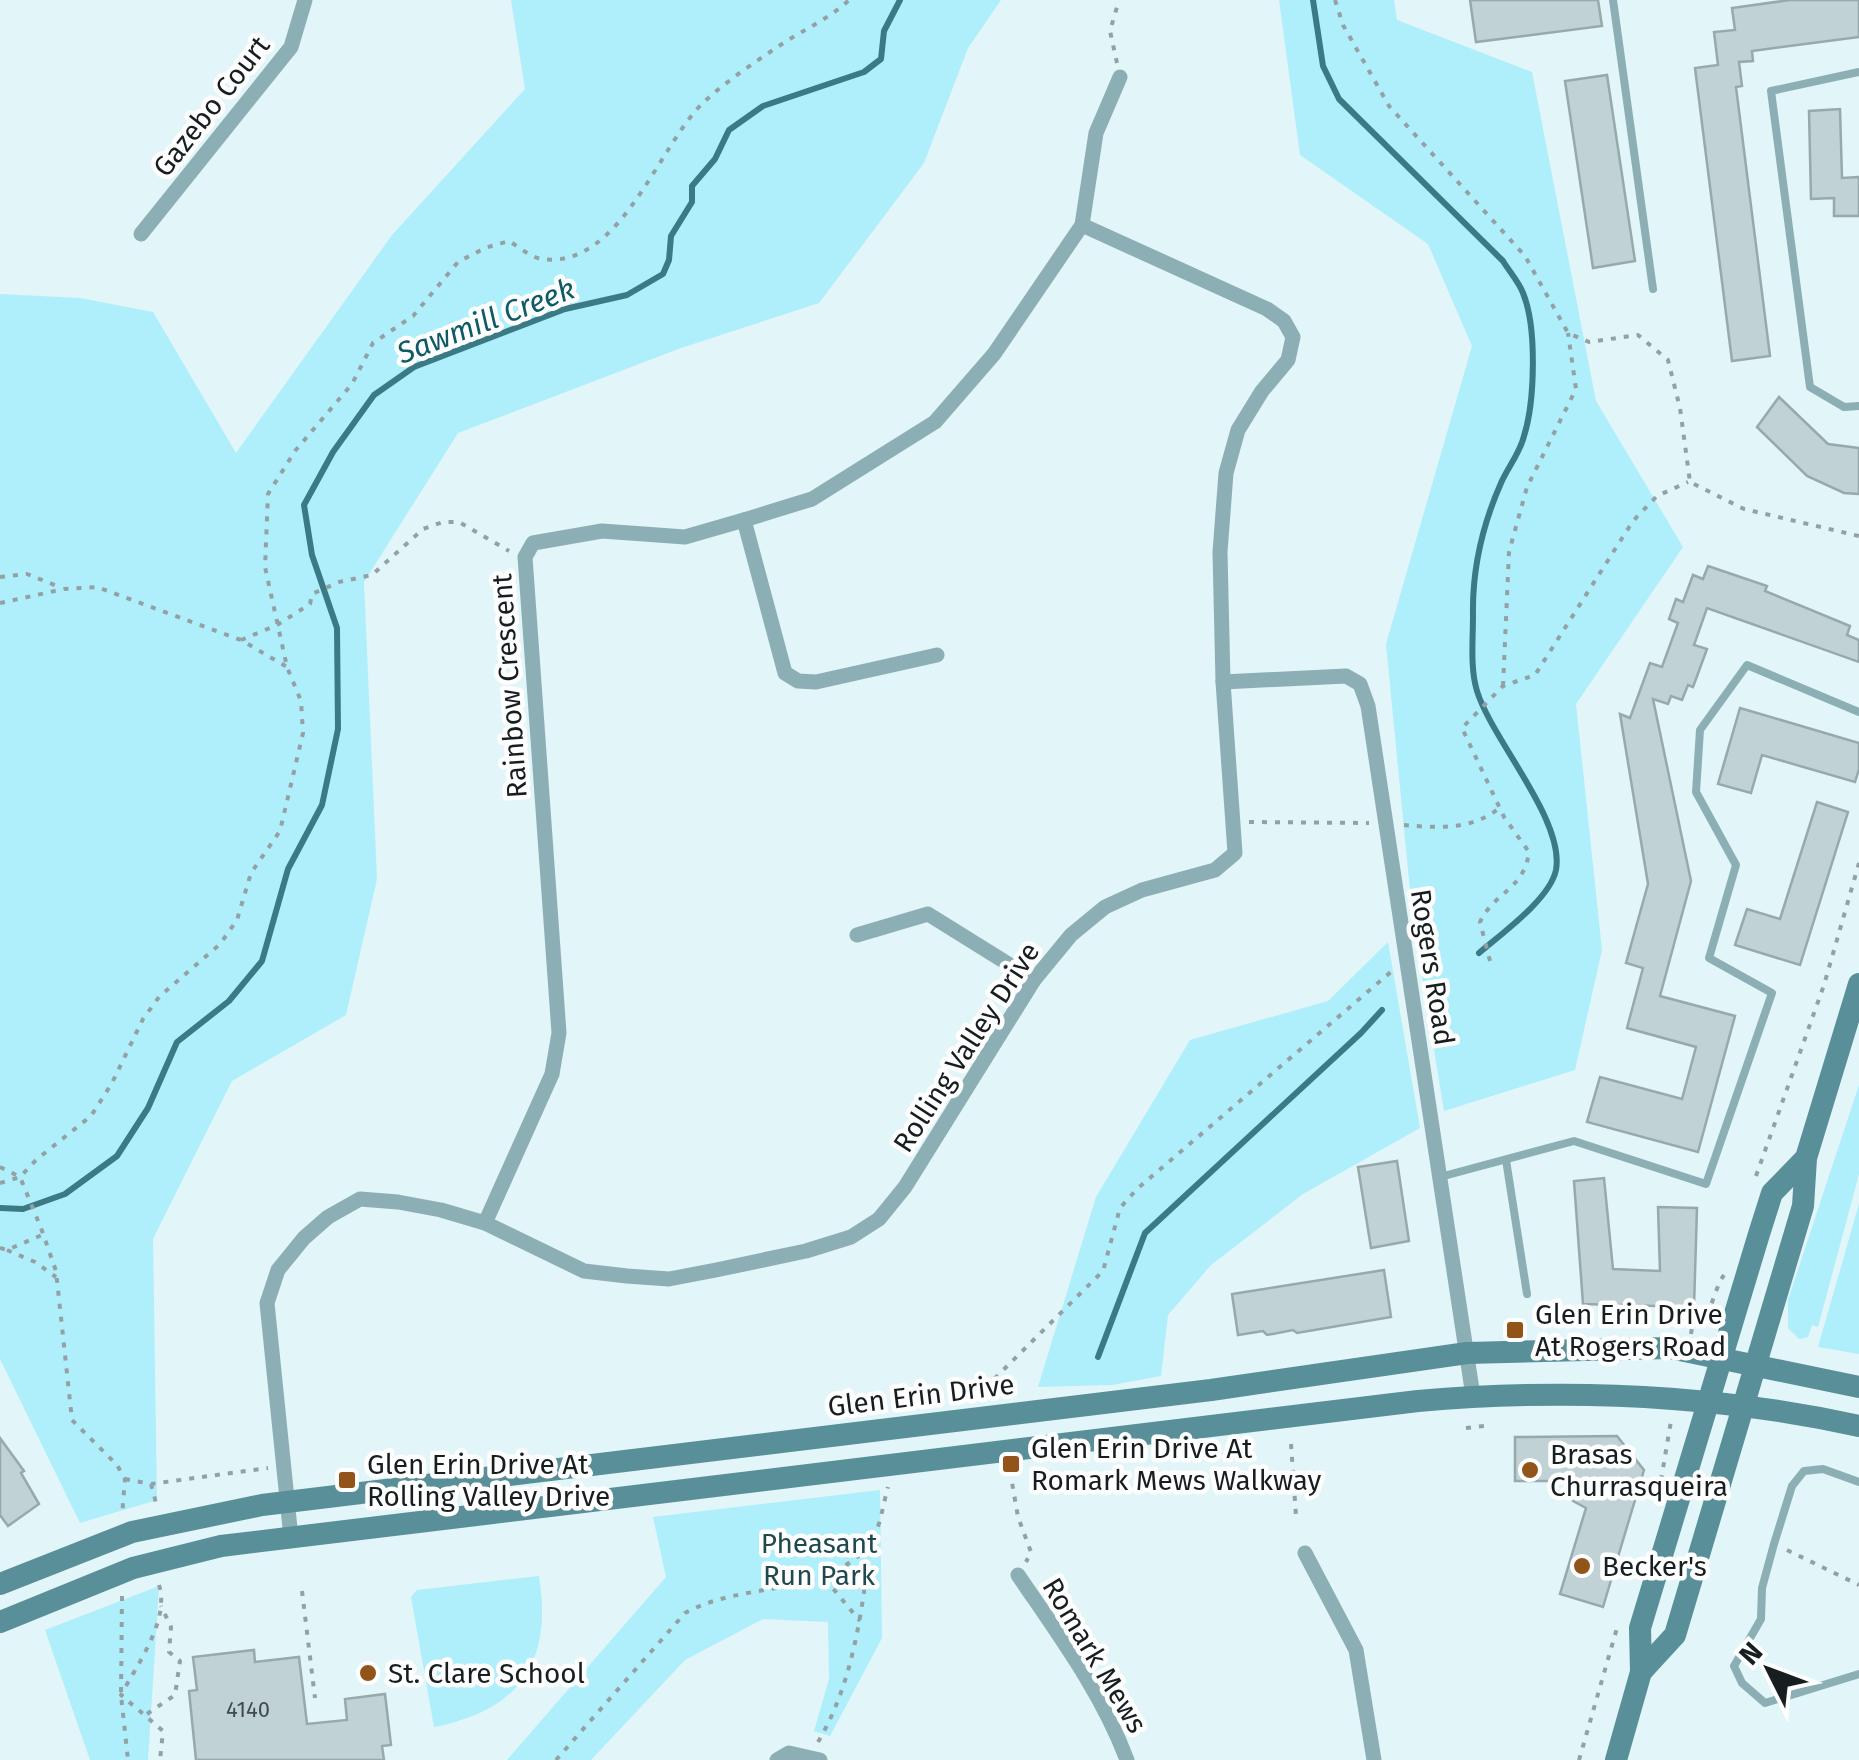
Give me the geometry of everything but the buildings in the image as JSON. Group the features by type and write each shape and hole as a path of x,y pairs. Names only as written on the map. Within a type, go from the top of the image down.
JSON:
{"street":[{"name":"Gazebo Court","path":"141,234 291,47 305,0"},
{"name":"Rainbow Crescent","path":"485,1223 552,1074 558,1032 525,561 533,543 602,531 685,537 744,520 812,499 935,422 994,354 1082,225 1096,134 1120,77"},
{"name":"Rolling Valley Drive","path":"291,1538 267,1304 278,1270 304,1238 328,1217 360,1199 412,1204 485,1223 584,1271 669,1278 806,1251 851,1237 880,1219 905,1187 1034,980 1071,936 1105,908 1142,890 1216,870 1235,853 1223,682 1220,552 1226,473 1238,430 1288,360 1293,336 1284,321 1267,309 1082,225"},
{"path":"744,520 785,674 798,681 816,682 937,656"},
{"name":"Rogers Road","path":"1223,682 1346,676 1360,684 1368,706 1473,1396"},
{"path":"856,935 928,914 1034,980"},
{"path":"1641,1672 1675,1636 1803,1206 1806,1158 1859,984"},
{"path":"1616,1760 1641,1672 1640,1628 1772,1193 1806,1158"},
{"name":"Glen Erin Drive","path":"0,1584 162,1512 513,1477 1191,1392 1466,1353 1670,1348 1859,1387"},
{"path":"1,1620 133,1568 222,1546 1473,1396 1600,1394 1708,1402 1800,1413 1859,1426"},
{"path":"1306,1553 1356,1650 1374,1760"},
{"name":"Romark Mews","path":"1018,1576 1106,1713 1126,1760"},
{"path":"777,1760 790,1753 813,1758"}],"lane":[{"path":"1613,0 1653,288"},
{"path":"1859,72 1771,90 1810,388 1844,407 1859,406"},
{"path":"1440,1178 1574,1141 1706,1184 1772,993 1709,958 1736,865 1696,792 1700,730 1747,666 1859,712"},
{"path":"1506,1160 1527,1294"},
{"path":"1859,1482 1822,1469 1804,1471 1792,1486 1762,1588 1761,1620 1734,1666 1742,1684 1765,1702 1859,1674"}],"path":[{"path":"0,1184 20,1178 36,1160 92,1116 151,1008 220,944 237,920 252,873 280,831 303,734 301,701 277,625 266,566 268,494 295,451 352,384 373,343 413,316 458,262 509,241 541,260 572,256 594,245 642,191 679,130 703,103 849,0"},
{"path":"1119,0 1110,31 1120,77"},
{"path":"1335,0 1342,25 1389,106 1525,256 1568,333 1576,389 1527,487 1508,552 1503,686"},
{"path":"1568,333 1589,342 1638,335 1668,360 1680,408 1690,482"},
{"path":"1490,961 1480,922 1486,909 1520,880 1529,852 1504,818 1462,728 1503,686 1535,675 1633,521 1657,496 1690,482 1744,508 1859,536"},
{"path":"241,640 277,625 310,604 312,594 372,575 423,530 444,522 458,522 525,561"},
{"path":"0,577 27,574 64,589"},
{"path":"0,603 64,589 97,587 241,640 288,667"},
{"path":"1756,1176 1824,985 1859,862"},
{"path":"976,1396 1103,1270 1120,1208 1136,1189 1406,958"},
{"path":"0,1167 20,1178 25,1186 56,1277 72,1420 117,1465 124,1479 122,1506"},
{"path":"7,1250 42,1231"},
{"path":"0,1248 35,1262 56,1277"},
{"path":"1692,1328 1706,1318 1714,1290 1728,1270"},
{"path":"1466,1428 1484,1426"},
{"path":"1291,1444 1296,1516"},
{"path":"124,1479 151,1484 283,1465"},
{"path":"1010,1472 1018,1517 1031,1552 1018,1576"},
{"path":"151,1484 162,1512"},
{"path":"813,1758 846,1677 860,1621 870,1545 888,1487"},
{"path":"1774,1544 1859,1585"},
{"path":"556,1760 685,1613 709,1600 825,1578 870,1545"},
{"path":"825,1578 860,1621"},
{"path":"121,1695 152,1637 163,1598 159,1583"},
{"path":"302,1591 315,1698"},
{"path":"122,1603 121,1695 128,1760"},
{"path":"146,1715 175,1695 178,1678 180,1661 169,1652 171,1627 161,1606"},
{"path":"1579,1760 1612,1647"},
{"path":"121,1695 163,1731 160,1760"}],"green space":[{"path":"511,0 1001,0 968,48 924,163 819,303 681,348 458,433 364,582 377,879 346,1015 232,1081 153,1239 157,1500 80,1523 0,1359 0,294 80,298 153,312 236,453 392,235 525,89"},
{"path":"1279,0 1394,0 1397,20 1532,72 1596,401 1683,547 1576,704 1602,950 1575,1070 1444,1111 1413,921 1386,644 1472,346 1428,244 1300,155"},
{"path":"1388,942 1420,1128 1303,1194 1211,1265 1168,1315 1161,1376 1112,1385 1038,1387 1096,1197 1190,1040 1328,1001"},
{"path":"1859,1085 1859,1174 1818,1327 1812,1325 1808,1337 1799,1339 1788,1328 1788,1300"},
{"path":"1859,1204 1859,1354 1818,1347"},
{"name":"Pheasant Run Park","path":"880,1490 882,1638 830,1736 814,1731 829,1679 828,1622 763,1619 685,1660 591,1760 507,1760 666,1577 653,1517"},
{"path":"539,1576 540,1634 524,1678 488,1709 434,1727 411,1597 417,1590"},
{"path":"159,1586 148,1760 90,1760 45,1630"}],"waterway":[{"name":"Sawmill Creek","path":"0,1208 23,1209 65,1194 117,1156 148,1108 177,1042 229,1001 262,961 288,869 322,805 338,729 337,628 312,555 304,505 333,452 374,395 414,367 565,309 627,295 663,274 671,236 692,202 692,186 715,159 729,130 763,106 864,72 881,59 884,31 900,0"},
{"path":"1313,0 1323,66 1339,99 1503,261 1528,307 1533,364 1528,421 1520,448 1494,499 1480,548 1474,581 1473,663 1485,711 1550,828 1556,870 1535,904 1479,953"},
{"path":"1098,1357 1145,1233 1382,1010"}],"place":[{"name":"Glen Erin Drive At Rogers Road","path":"1515,1330"},
{"name":"Glen Erin Drive At Romark Mews Walkway","path":"1011,1464"},
{"name":"Brasas Churrasqueira","path":"1530,1470"},
{"name":"Glen Erin Drive At Rolling Valley Drive","path":"347,1480"},
{"name":"Becker's","path":"1582,1566"},
{"name":"St. Clare School","path":"368,1673"}]}
